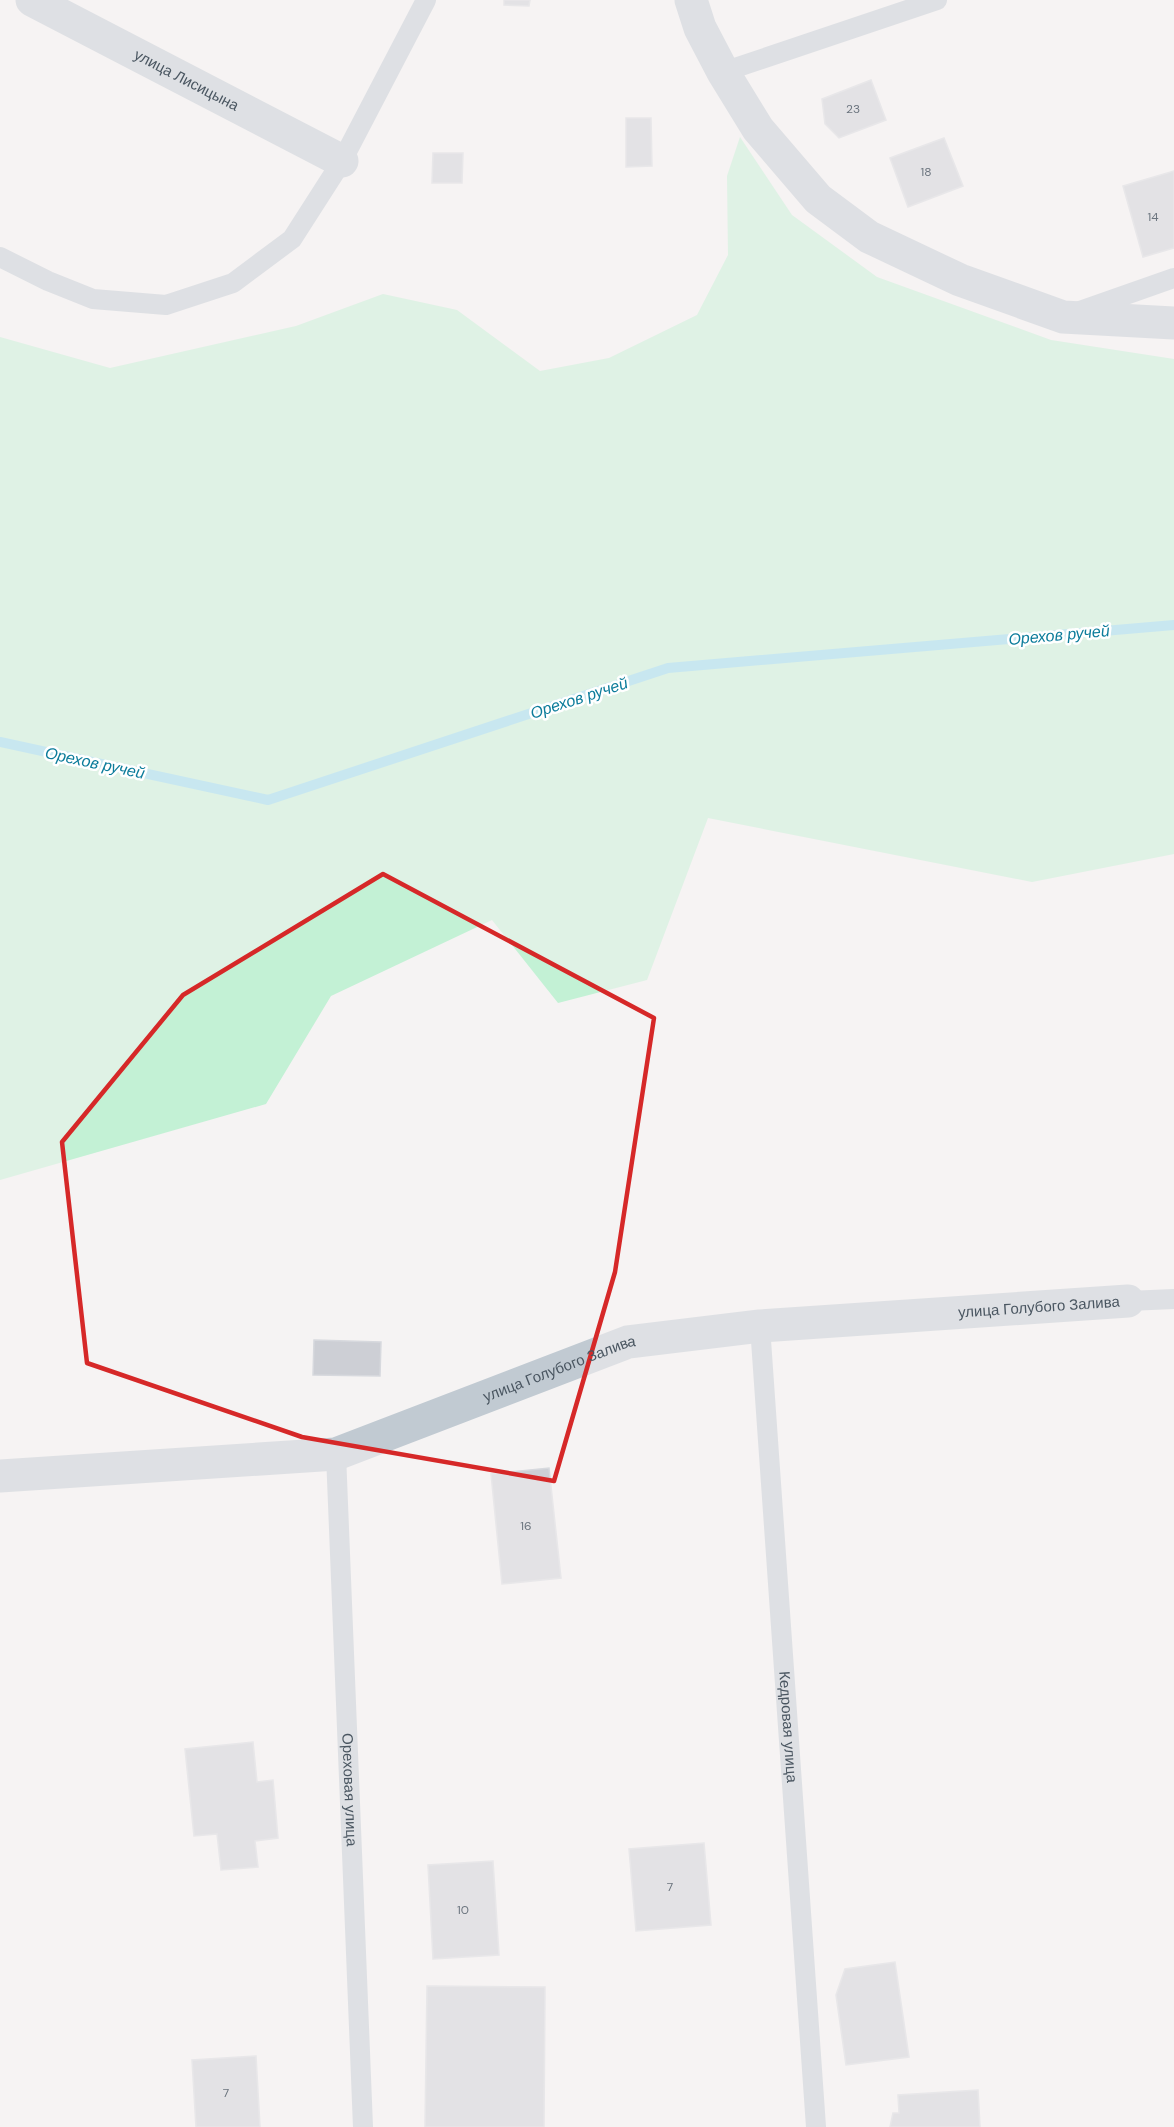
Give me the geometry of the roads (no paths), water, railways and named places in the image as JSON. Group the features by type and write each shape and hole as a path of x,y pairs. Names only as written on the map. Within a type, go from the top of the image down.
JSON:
{"street":[{"name":"улица Лисицына","path":"32,0 342,161"},
{"path":"691,0 700,28 723,72 758,129 818,199 869,237 960,280 1064,317 1174,323"},
{"name":"улица Голубого Залива","path":"0,1476 336,1454 628,1342 760,1326 1128,1301"}],"lane":[{"path":"0,257 48,281 93,299 166,305 232,284 292,239 342,161 426,0"},
{"path":"723,72 937,0"},
{"path":"1064,317 1174,278"},
{"path":"1128,1301 1174,1299"},
{"name":"Кедровая улица","path":"760,1326 816,2127"},
{"name":"Ореховая улица","path":"336,1454 363,2127"}],"waterway":[{"name":"Орехов ручей","path":"0,742 268,800 668,668 1174,625"}]}
